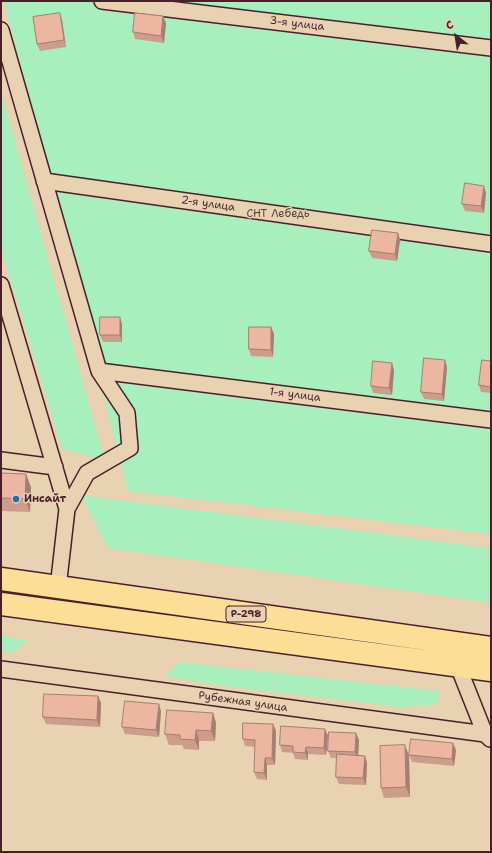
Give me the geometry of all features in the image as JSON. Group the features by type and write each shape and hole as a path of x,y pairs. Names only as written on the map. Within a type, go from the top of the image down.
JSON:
{"highway":[{"name":"Р-298","path":"1,579 491,648"},
{"name":"Р-298","path":"1,604 491,670"}],"street":[{"name":"3-я улица","path":"102,1 491,48"},
{"path":"1,30 99,370 127,413 130,448 87,473 67,509"},
{"name":"2-я улица","path":"44,181 491,244"},
{"path":"1,285 67,509 58,588"},
{"name":"1-я улица","path":"99,370 491,420"},
{"path":"1,460 55,467"},
{"path":"458,666 488,736"},
{"name":"Рубежная улица","path":"1,669 488,736"}],"green space":[{"name":"СНТ Лебедь","path":"4,1 491,1 491,534 128,491"},
{"path":"1,91 105,460 62,449 1,248"},
{"path":"81,495 491,548 491,603 108,548"},
{"path":"1,635 28,641 13,652 1,651"},
{"path":"179,662 439,691 438,704 401,707 215,685 165,676"}],"building":[{"path":"60,13 64,40 37,44 33,17"},
{"path":"135,13 163,16 161,36 133,32"},
{"path":"465,183 484,186 481,206 462,204"},
{"path":"372,230 398,233 395,254 369,251"},
{"path":"100,317 120,317 120,335 100,335"},
{"path":"249,327 271,327 271,350 249,349"},
{"path":"424,358 445,360 442,394 421,392"},
{"path":"482,360 491,361 491,387 479,385"},
{"path":"373,361 392,363 389,388 371,386"},
{"path":"1,473 26,474 25,499 1,498"},
{"path":"44,694 98,696 97,720 43,717"},
{"path":"125,701 159,704 156,730 122,727"},
{"path":"167,710 213,713 211,731 196,730 195,740 180,739 180,735 165,734"},
{"path":"243,723 273,724 272,758 265,758 264,773 254,772 255,740 243,739"},
{"path":"281,726 325,729 324,748 306,747 305,753 293,752 293,746 280,745"},
{"path":"329,732 356,733 355,752 328,751"},
{"path":"411,739 453,743 452,759 409,755"},
{"path":"405,745 406,787 381,788 380,746"},
{"path":"337,754 365,756 363,778 336,777"}],"place":[{"name":"Инсайт","path":"16,499"}]}
